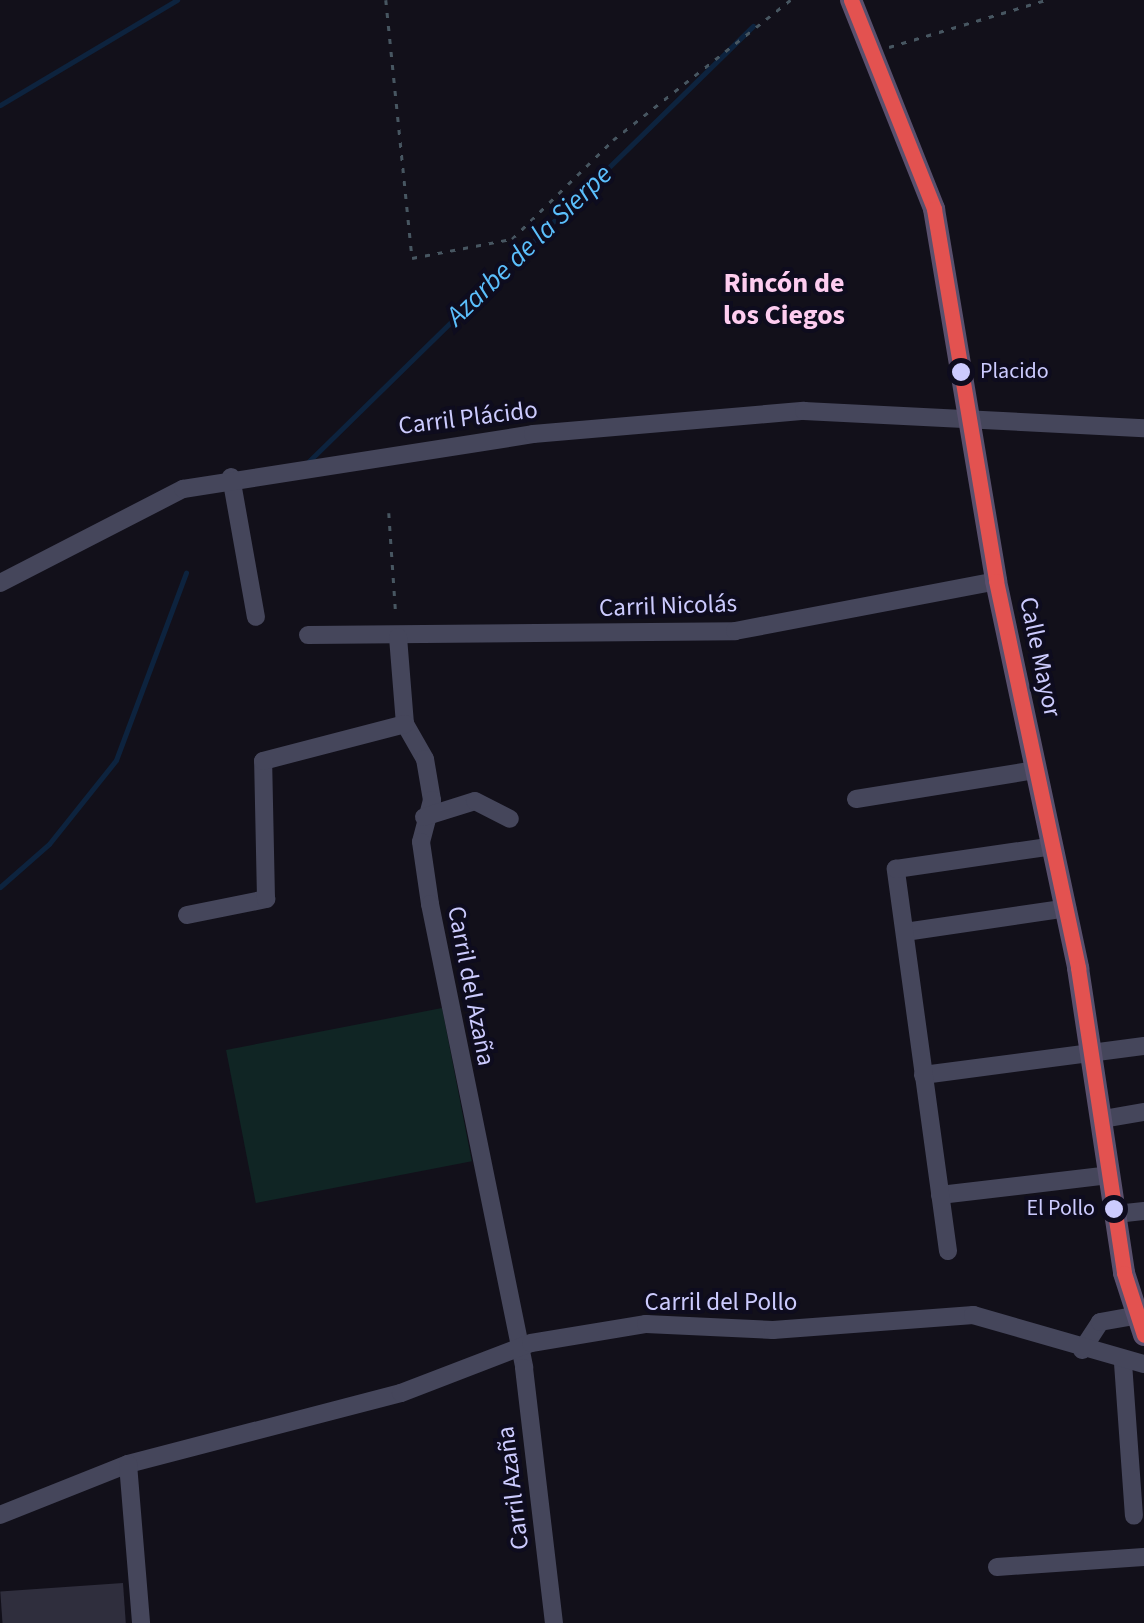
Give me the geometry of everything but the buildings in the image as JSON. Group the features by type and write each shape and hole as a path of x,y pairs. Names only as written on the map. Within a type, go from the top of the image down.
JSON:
{"main road":[{"name":"Calle Mayor","path":"851,0 876,52 932,199 996,581 1067,908 1116,1214 1136,1288 1139,1325"}],"street":[{"name":"Carril Plácido","path":"0,583 183,489 231,477 533,434 785,412 1144,428"},
{"path":"231,477 256,617"},
{"name":"Carril Nicolás","path":"308,635 735,631 996,581"},
{"name":"Carril del Azaña","path":"398,637 405,724 425,759 432,800 424,818 430,904 514,1349"},
{"path":"187,915 266,900 264,761 405,724"},
{"path":"856,799 1036,770"},
{"path":"424,818 475,800 510,819"},
{"path":"948,1251 896,869 1053,846"},
{"path":"904,932 1067,908"},
{"path":"923,1075 1144,1046"},
{"path":"1103,1120 1144,1112"},
{"path":"940,1195 1110,1175"},
{"path":"1116,1214 1144,1212"},
{"name":"Carril del Pollo","path":"0,1516 128,1464 401,1393 514,1349 646,1324 773,1330 944,1314 997,1319 1123,1363 1144,1364"},
{"path":"1082,1350 1100,1322 1139,1325"},
{"name":"Carril Azaña","path":"514,1349 524,1368 554,1623"},
{"path":"1123,1363 1135,1409 1134,1516"},
{"path":"128,1464 140,1623"},
{"path":"996,1568 1144,1557"}],"path":[{"path":"386,0 412,258 512,239 613,140 790,0"},
{"path":"876,52 1046,0"},
{"path":"389,513 398,637"}],"green space":[{"path":"442,1008 472,1161 256,1203 226,1050"}],"waterway":[{"path":"0,105 177,0"},
{"name":"Azarbe de la Sierpe","path":"306,464 753,26"},
{"name":"Azarbe de la Sierpe","path":"0,887 49,844 116,760 186,573"}],"transit line":[{"path":"851,0 934,209 996,581 1078,968 1124,1273 1144,1335"}],"place":[{"name":"Placido","path":"961,372"},
{"name":"El Pollo","path":"1114,1209"}],"district":[{"name":"Rincón de los Ciegos","path":"784,299"}]}
